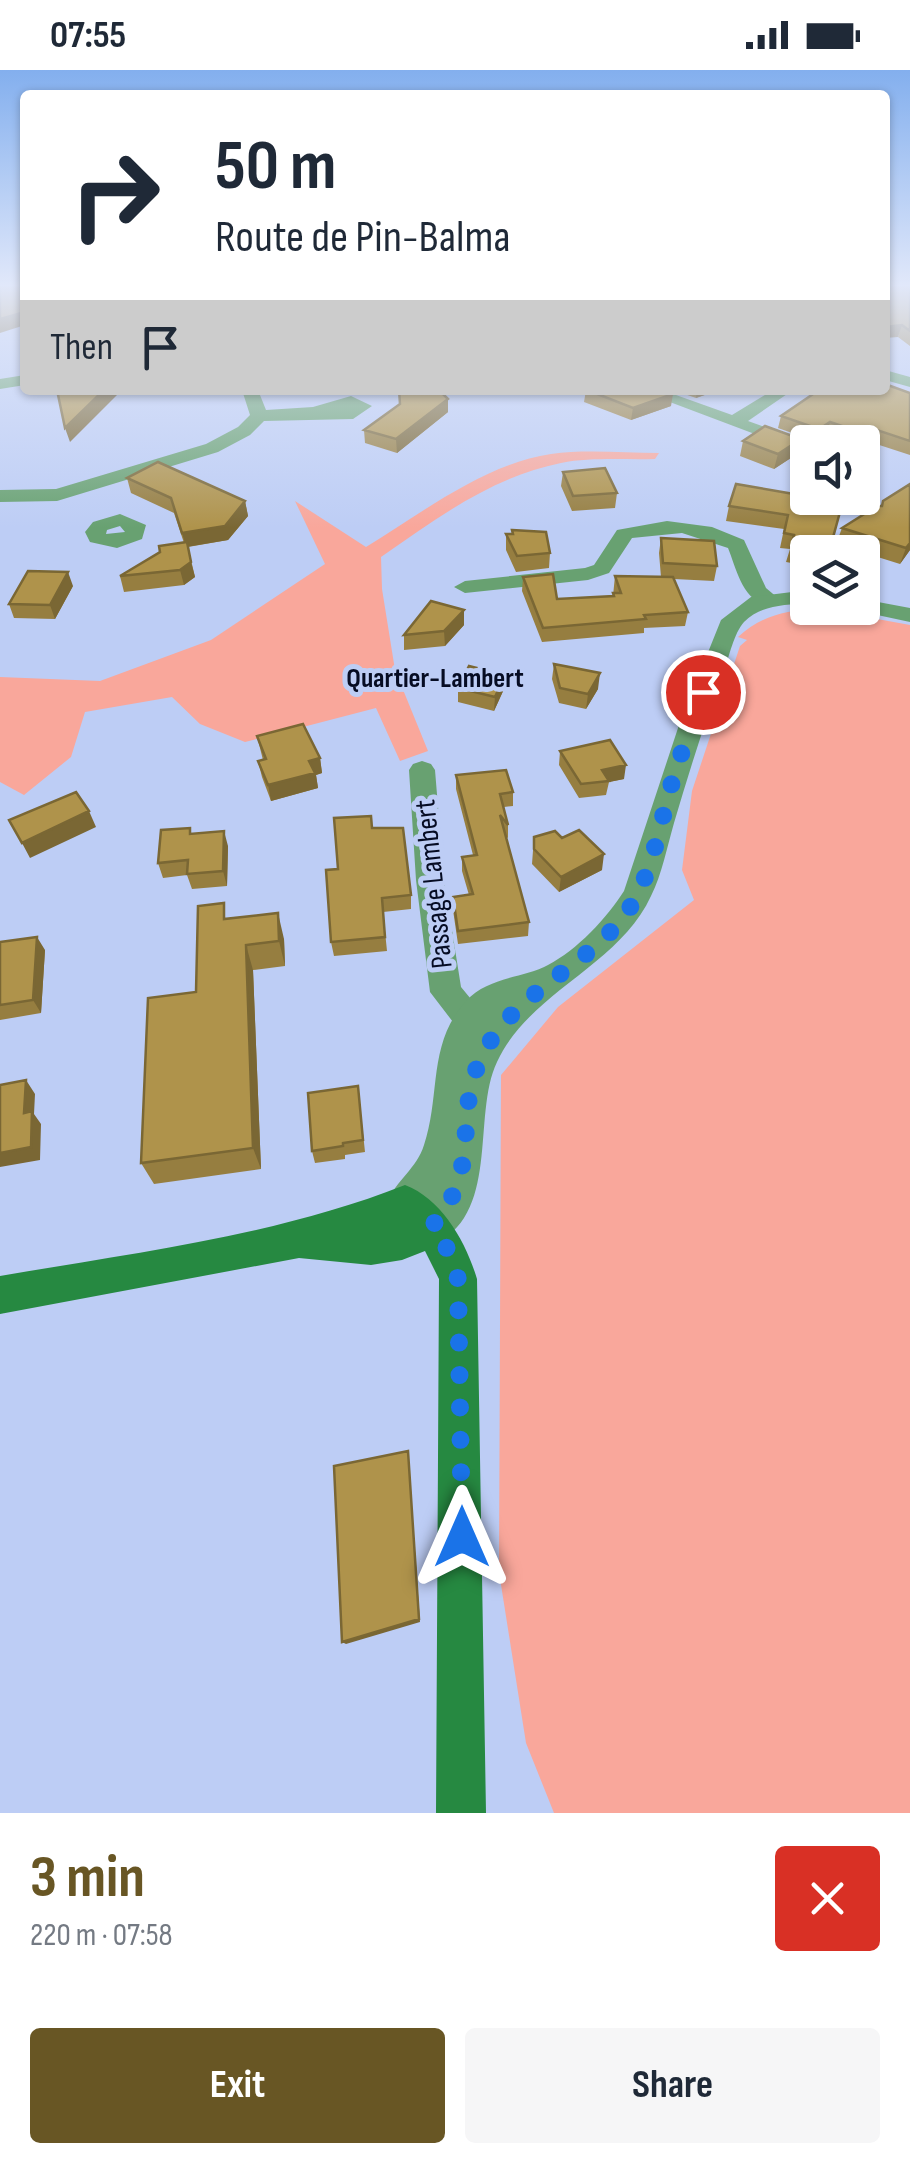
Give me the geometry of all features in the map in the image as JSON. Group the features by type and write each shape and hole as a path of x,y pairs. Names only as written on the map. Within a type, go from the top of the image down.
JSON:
{"main road":[{"path":"0,1294 293,1242 350,1246 402,1243 418,1215 450,1252 458,1279 462,1813"}],"street":[{"path":"252,395 259,416"},
{"path":"660,395 790,442"},
{"path":"734,422 777,395"},
{"path":"0,496 37,498 75,491 212,448 244,431 259,416 314,412"},
{"path":"75,491 110,521"},
{"path":"464,587 588,574 602,569 624,534 654,528 697,530 737,544 757,592 768,599"},
{"path":"418,1215 426,1183 441,1156 449,1128 453,1057 483,1027 602,940 638,894 686,740 725,633 740,612 768,599 790,597"},
{"path":"880,609 910,615"},
{"name":"Passage Lambert","path":"422,770 430,880 446,992 483,1027"}],"shaded area":[{"path":"577,452 659,453 655,459 596,459 536,469 466,501 381,557 395,670 428,751 400,761 376,708 245,742 200,724 172,697 85,712 71,757 24,795 0,782 0,677 100,681 211,640 325,564 295,501 366,547 454,491 526,459"},
{"path":"790,612 790,625 880,625 880,620 910,625 910,1813 554,1813 526,1743 499,1572 501,1075 558,1007 694,900 682,870 692,791 740,646 747,640 738,637 775,615"}],"building":[{"path":"890,386 910,393 910,441 880,431 880,425 807,425 781,416 812,395 890,395"},
{"path":"58,395 99,395 65,428"},
{"path":"399,395 444,395 448,399 396,439 364,430 400,404"},
{"path":"600,395 670,395 633,408"},
{"path":"765,426 790,435 790,446 778,454 743,441"},
{"path":"158,462 245,501 225,526 182,533 171,498 127,478"},
{"path":"605,468 617,493 573,496 563,472"},
{"path":"736,484 790,493 790,515 839,515 834,535 784,533 788,515 729,506"},
{"path":"910,484 910,543 906,548 880,540 880,535 842,528 863,515 880,515 883,501"},
{"path":"512,530 546,532 550,553 517,556 506,534 513,534"},
{"path":"661,538 714,541 717,566 663,563"},
{"path":"187,542 191,562 180,570 120,576 160,552 159,546"},
{"path":"28,571 68,572 50,605 9,604"},
{"path":"553,574 557,599 614,596 613,593 621,593 615,576 673,577 688,612 543,628 523,577"},
{"path":"431,601 464,610 444,631 404,635"},
{"path":"554,664 600,673 588,694 560,688"},
{"path":"469,666 505,675 495,697 458,688"},
{"path":"303,724 320,758 309,761 315,773 268,785 258,761 266,759 257,736"},
{"path":"610,740 626,765 602,770 609,781 581,784 560,751"},
{"path":"506,770 513,792 500,794 508,825 500,815 529,922 458,931 453,897 473,894 462,857 477,855 456,775"},
{"path":"76,792 89,811 22,843 9,820"},
{"path":"371,816 372,828 403,828 411,895 382,898 385,937 331,942 326,870 338,869 334,818"},
{"path":"190,828 190,834 224,831 223,871 187,874 188,860 158,863 161,830"},
{"path":"579,830 604,854 561,877 534,849 534,837 555,831 562,838"},
{"path":"224,903 224,919 278,913 279,941 246,945 253,1148 141,1163 148,998 196,992 198,906"},
{"path":"37,937 33,1000 0,1005 0,942"},
{"path":"26,1080 24,1113 32,1111 31,1147 0,1153 0,1085"},
{"path":"358,1086 363,1140 312,1151 308,1093"},
{"path":"408,1451 419,1619 342,1642 334,1466"}],"district":[{"name":"Quartier-Lambert","path":"435,678"}],"route":[{"path":"462,1537 458,1279 450,1252 430,1228 451,1202 463,1174 472,1080 486,1048 504,1023 557,973 602,940 629,910 638,894 703,692"}]}
